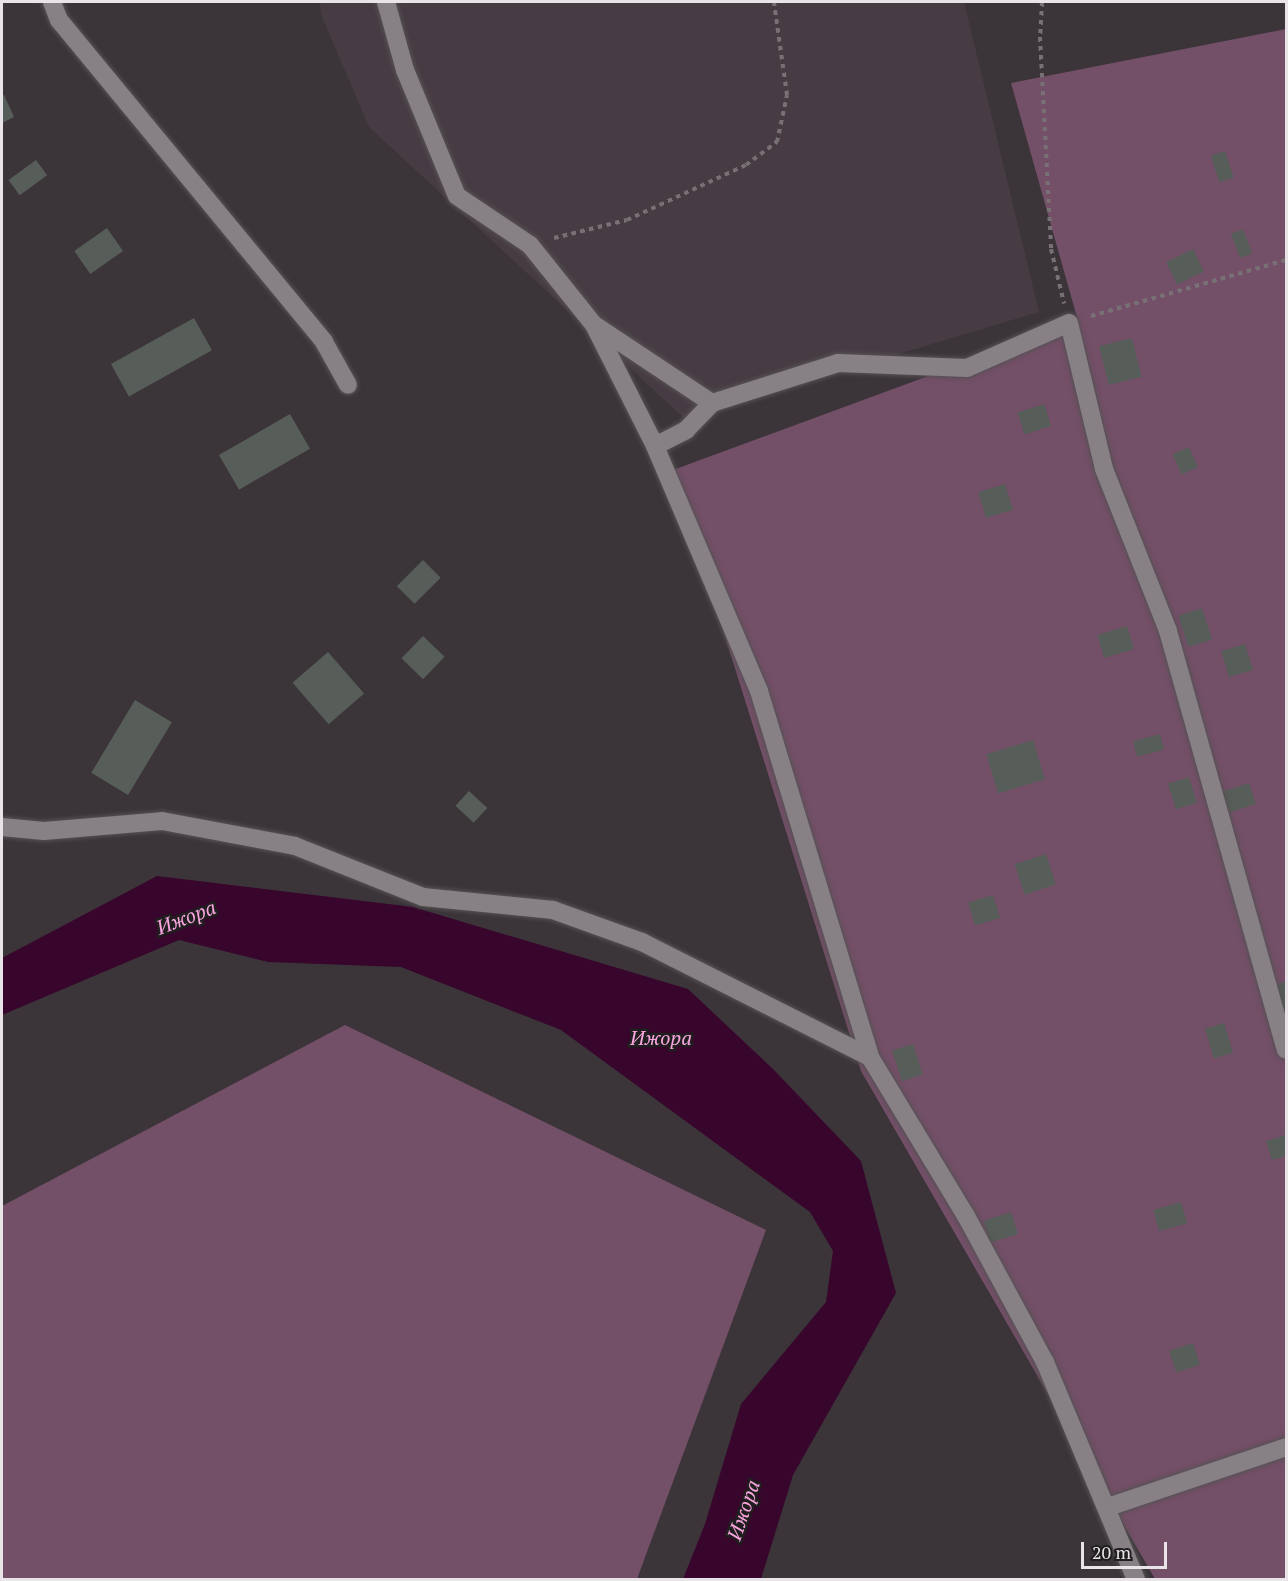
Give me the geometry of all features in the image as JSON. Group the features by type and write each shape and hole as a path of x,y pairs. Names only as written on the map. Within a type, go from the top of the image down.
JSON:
{"street":[{"path":"52,2 59,20 324,342 348,385"},
{"path":"386,2 405,70 457,195 530,245 594,325 656,446 759,691 870,1057 966,1216 1045,1362 1108,1507 1136,1580"},
{"path":"656,446 686,430 712,403 838,363 968,368 1069,323 1104,470 1168,631 1287,1050"},
{"path":"594,325 712,403"},
{"path":"2,827 44,831 162,821 295,846 423,897 553,910 642,942 870,1057"},
{"path":"1108,1507 1287,1447"}],"path":[{"path":"530,245 627,220 746,165 777,142 788,95 774,2"},
{"path":"1042,2 1040,37 1051,249 1069,323 1287,260"}],"shaded area":[{"path":"320,2 964,2 1039,312 684,418 369,127 321,14"},
{"path":"1286,29 1286,1579 1155,1579 861,1071 673,470 1078,321 1011,83"},
{"path":"345,1025 766,1230 637,1579 2,1579 2,1206"}],"water":[{"name":"Ижора","path":"157,876 413,907 688,989 773,1069 861,1161 896,1293 793,1475 761,1579 683,1579 705,1524 741,1404 826,1302 833,1251 810,1212 561,1030 401,967 268,962 179,940 2,1015 2,958"}],"building":[{"path":"4,95 14,117 2,123 2,96"},
{"path":"1225,151 1234,178 1219,182 1211,156"},
{"path":"36,160 47,175 20,195 8,180"},
{"path":"107,228 123,251 90,274 74,251"},
{"path":"1243,229 1252,253 1240,258 1231,234"},
{"path":"1193,249 1204,271 1177,285 1166,262"},
{"path":"194,318 212,350 129,396 111,364"},
{"path":"1132,338 1142,377 1109,385 1099,346"},
{"path":"1044,404 1051,426 1024,435 1017,413"},
{"path":"290,414 310,449 239,490 219,455"},
{"path":"1189,447 1198,467 1182,474 1173,454"},
{"path":"1005,484 1013,510 986,518 978,492"},
{"path":"423,560 441,578 415,604 397,586"},
{"path":"1202,608 1212,639 1188,647 1178,616"},
{"path":"1127,626 1134,649 1104,658 1097,635"},
{"path":"423,636 445,657 423,679 401,658"},
{"path":"1245,644 1253,670 1229,677 1221,651"},
{"path":"328,652 364,694 329,724 293,683"},
{"path":"135,700 172,722 128,795 91,773"},
{"path":"1160,734 1164,749 1137,757 1133,741"},
{"path":"1033,740 1045,779 998,794 986,754"},
{"path":"1189,777 1197,803 1176,809 1168,783"},
{"path":"1249,783 1256,804 1229,813 1222,792"},
{"path":"469,791 487,808 474,823 455,806"},
{"path":"1046,854 1056,884 1025,895 1015,864"},
{"path":"993,895 1000,918 975,926 968,903"},
{"path":"1286,981 1286,1020 1275,985"},
{"path":"1224,1023 1233,1053 1214,1058 1205,1029"},
{"path":"913,1044 923,1074 902,1081 892,1051"},
{"path":"1286,1135 1286,1156 1272,1160 1266,1141"},
{"path":"1181,1202 1187,1223 1159,1231 1153,1210"},
{"path":"1011,1212 1018,1234 991,1243 983,1221"},
{"path":"1193,1343 1200,1365 1176,1373 1169,1351"}]}
